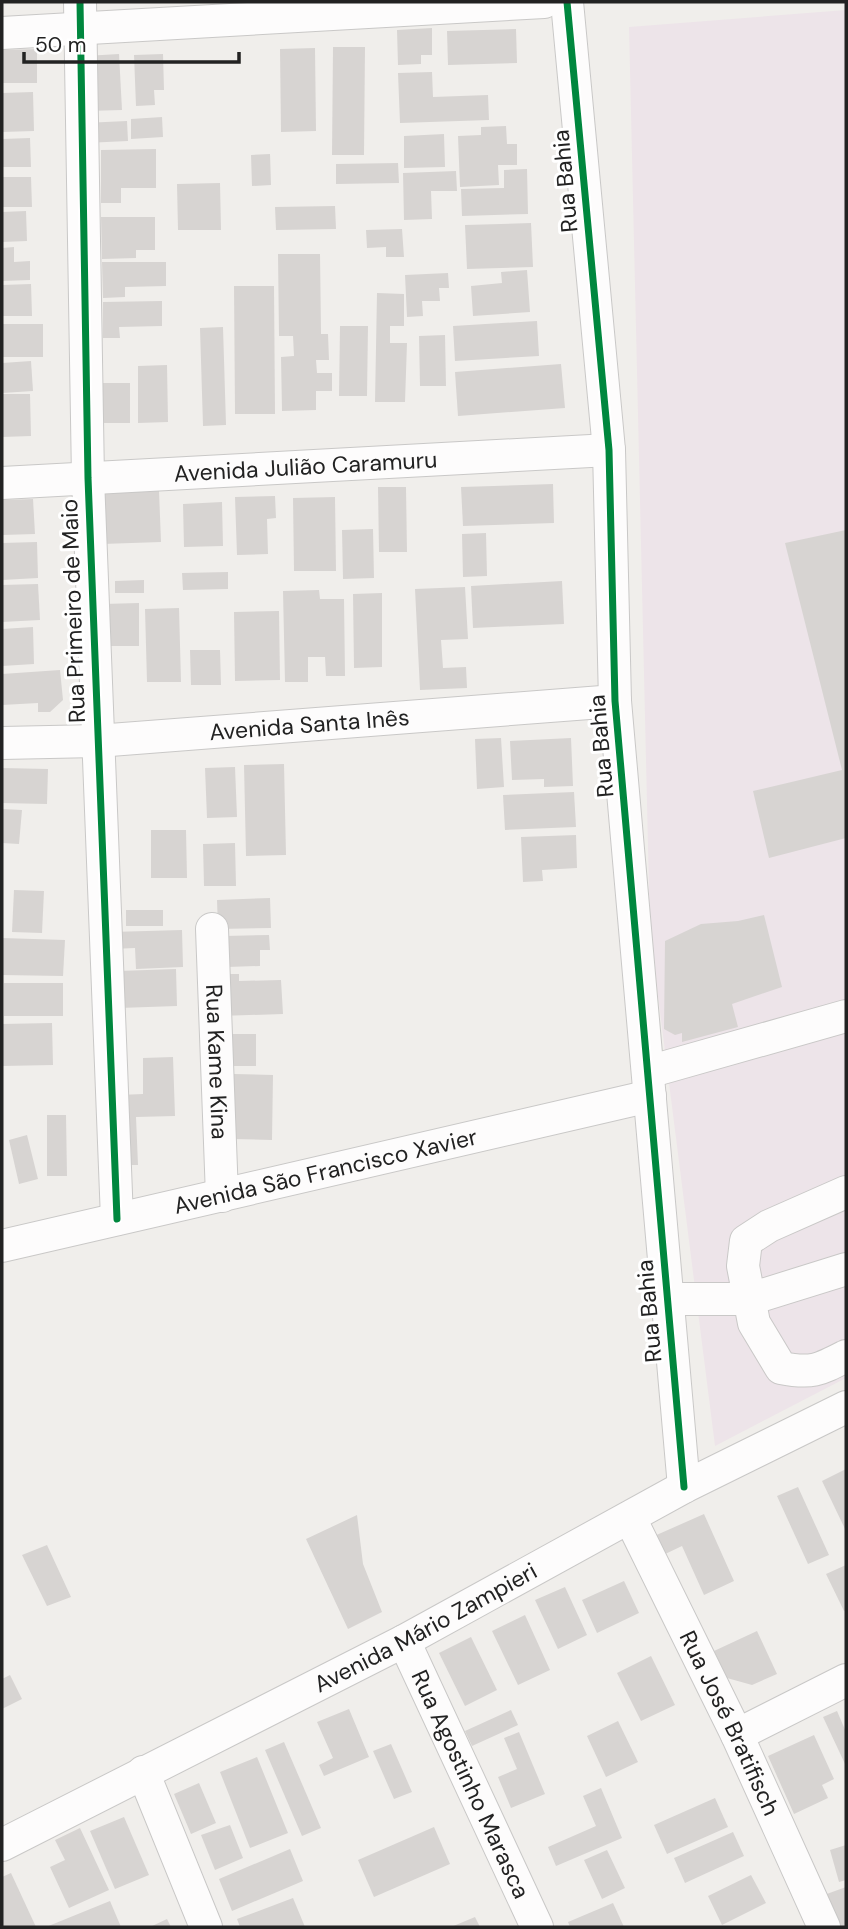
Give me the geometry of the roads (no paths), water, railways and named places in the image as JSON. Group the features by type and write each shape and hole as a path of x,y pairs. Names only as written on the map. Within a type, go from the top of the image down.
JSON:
{"street":[{"path":"2,33 81,16 544,2"},
{"name":"Rua Bahia","path":"567,2 609,450 615,701 684,1487"},
{"name":"Rua Primeiro de Maio","path":"81,16 88,478 117,1219"},
{"name":"Avenida Julião Caramuru","path":"2,482 609,450"},
{"name":"Avenida Santa Inês","path":"2,743 97,741 615,701"},
{"name":"Rua Kame Kina","path":"212,929 222,1196"},
{"name":"Avenida São Francisco Xavier","path":"2,1246 222,1196 649,1084 846,1016"},
{"path":"846,1192 769,1226 746,1241 743,1266 754,1323 781,1368 806,1373 846,1356"},
{"path":"668,1299 750,1299 846,1269"},
{"name":"Avenida Mário Zampieri","path":"2,1845 404,1641 684,1487 846,1407"},
{"name":"Rua José Bratifisch","path":"630,1518 737,1735 824,1927"},
{"name":"Rua Agostinho Marasca","path":"404,1641 537,1927"},
{"path":"737,1735 846,1681"},
{"path":"143,1772 206,1927"}]}
